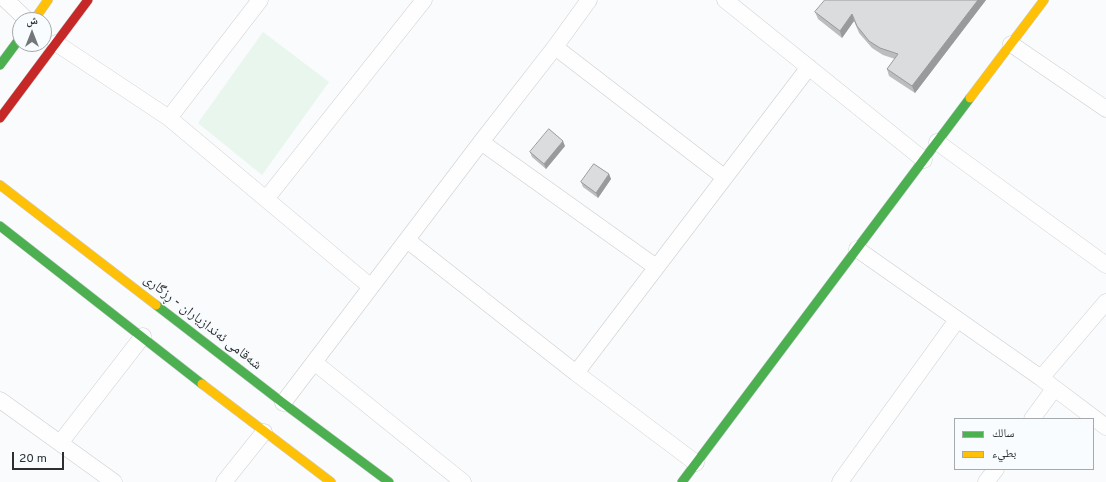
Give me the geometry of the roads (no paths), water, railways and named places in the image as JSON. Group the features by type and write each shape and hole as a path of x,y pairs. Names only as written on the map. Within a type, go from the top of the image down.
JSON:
{"street":[{"path":"6,0 19,12"},
{"path":"40,12 48,0"},
{"path":"0,118 88,0"},
{"path":"169,118 260,0"},
{"path":"266,199 424,0"},
{"path":"284,403 370,287 555,47 589,0"},
{"path":"725,0 924,160"},
{"path":"682,482 1044,0"},
{"path":"56,43 169,118 370,287"},
{"path":"1011,44 1106,109"},
{"path":"555,47 724,177"},
{"path":"0,65 12,49"},
{"path":"576,373 809,67"},
{"path":"481,142 656,267"},
{"path":"938,142 1106,265"},
{"name":"شەقامی ئەندازیاران - ڕزگاری","path":"0,185 389,482"},
{"path":"0,226 264,432 331,482"},
{"path":"407,240 576,373 696,463"},
{"path":"857,249 1041,378 1106,427"},
{"path":"1041,378 1106,302"},
{"path":"840,482 957,320"},
{"path":"60,443 142,336"},
{"path":"314,362 463,482"},
{"path":"1033,418 1054,388"},
{"path":"0,400 114,482"},
{"path":"224,482 264,432"},
{"path":"986,482 995,470"}]}
